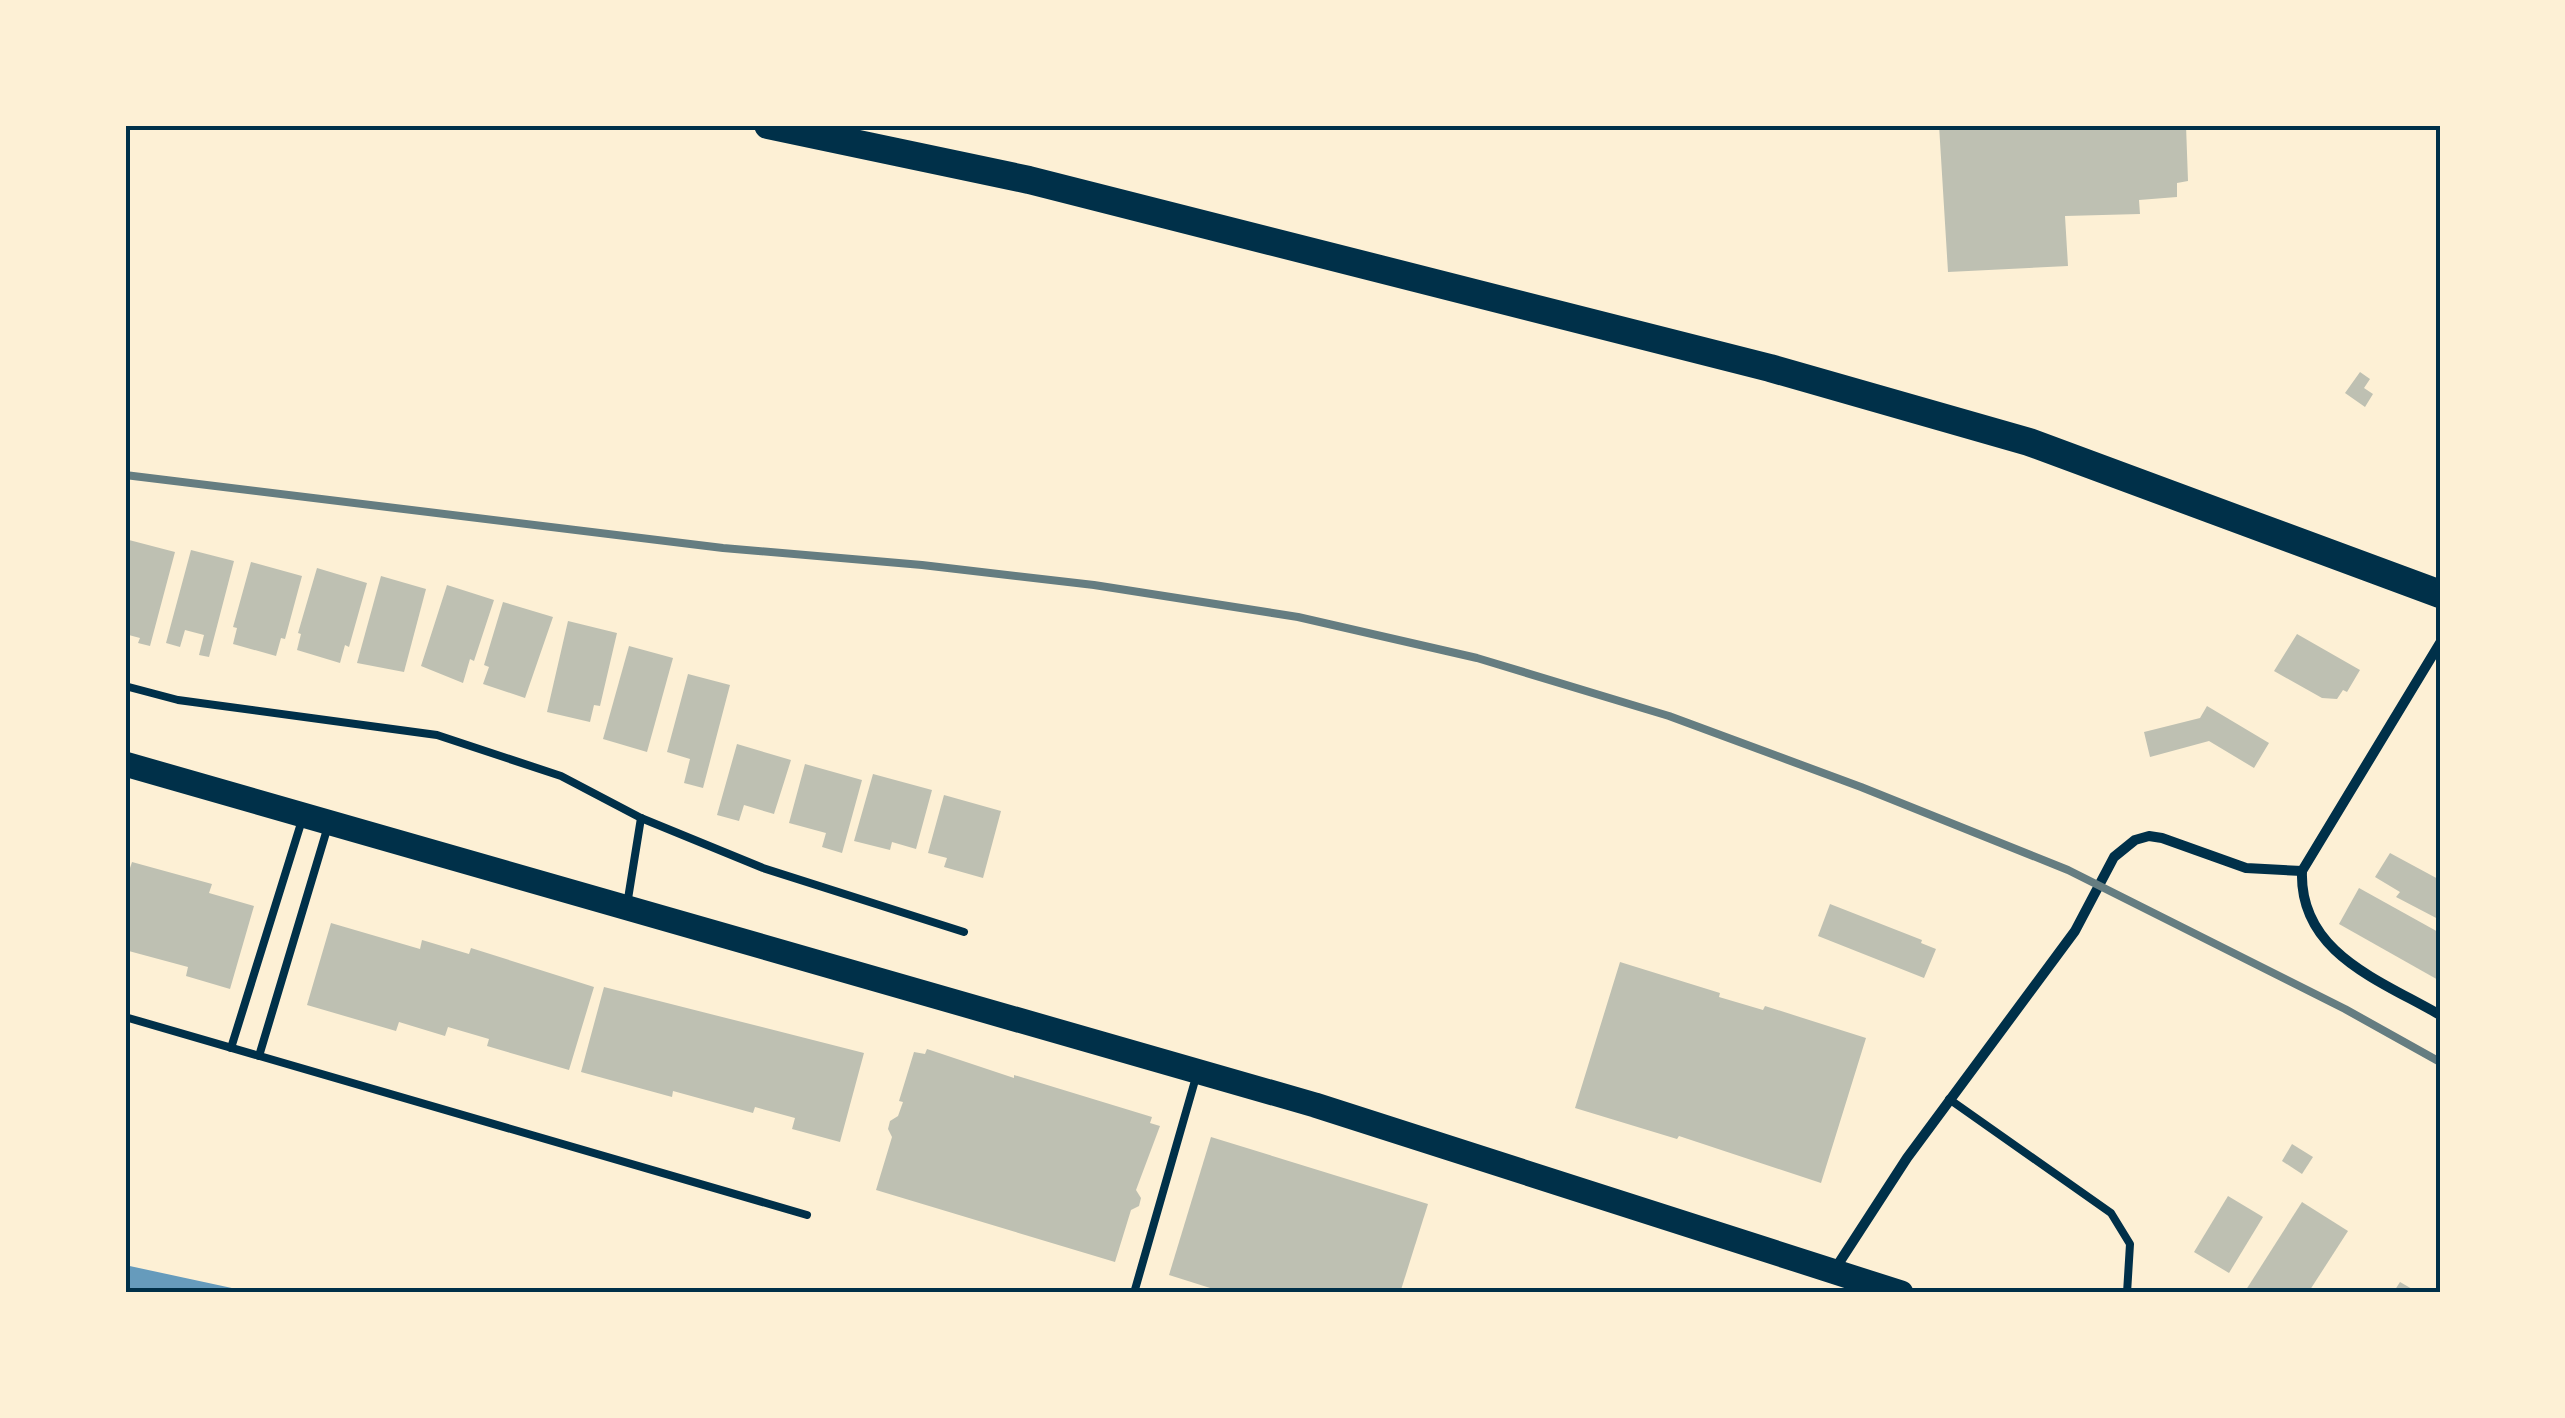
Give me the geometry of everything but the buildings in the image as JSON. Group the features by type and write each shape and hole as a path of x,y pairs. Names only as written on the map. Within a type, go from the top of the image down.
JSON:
{"highway":[{"path":"768,125 1029,180 1770,368 2029,442 2440,594"}],"main road":[{"path":"125,764 1315,1105 1901,1293"}],"street":[{"path":"2440,644 2302,872 2301,895 2308,917 2340,957 2440,1015"},
{"path":"1834,1271 1949,1099 2075,930 2123,847 2148,836 2246,868 2302,872"}],"lane":[{"path":"125,686 178,700 437,735 561,776 640,818 763,868 964,932"},
{"path":"232,1048 303,816"},
{"path":"626,910 640,818"},
{"path":"259,1056 329,822"},
{"path":"125,1017 807,1215"},
{"path":"1134,1293 1197,1072"},
{"path":"1949,1099 2110,1213 2130,1244 2127,1293"}],"water":[{"path":"125,1265 255,1293 125,1293"}],"railway":[{"path":"125,475 723,548 1094,585 1298,617 1477,658 1669,716 2068,870 2345,1009 2440,1062"}]}
